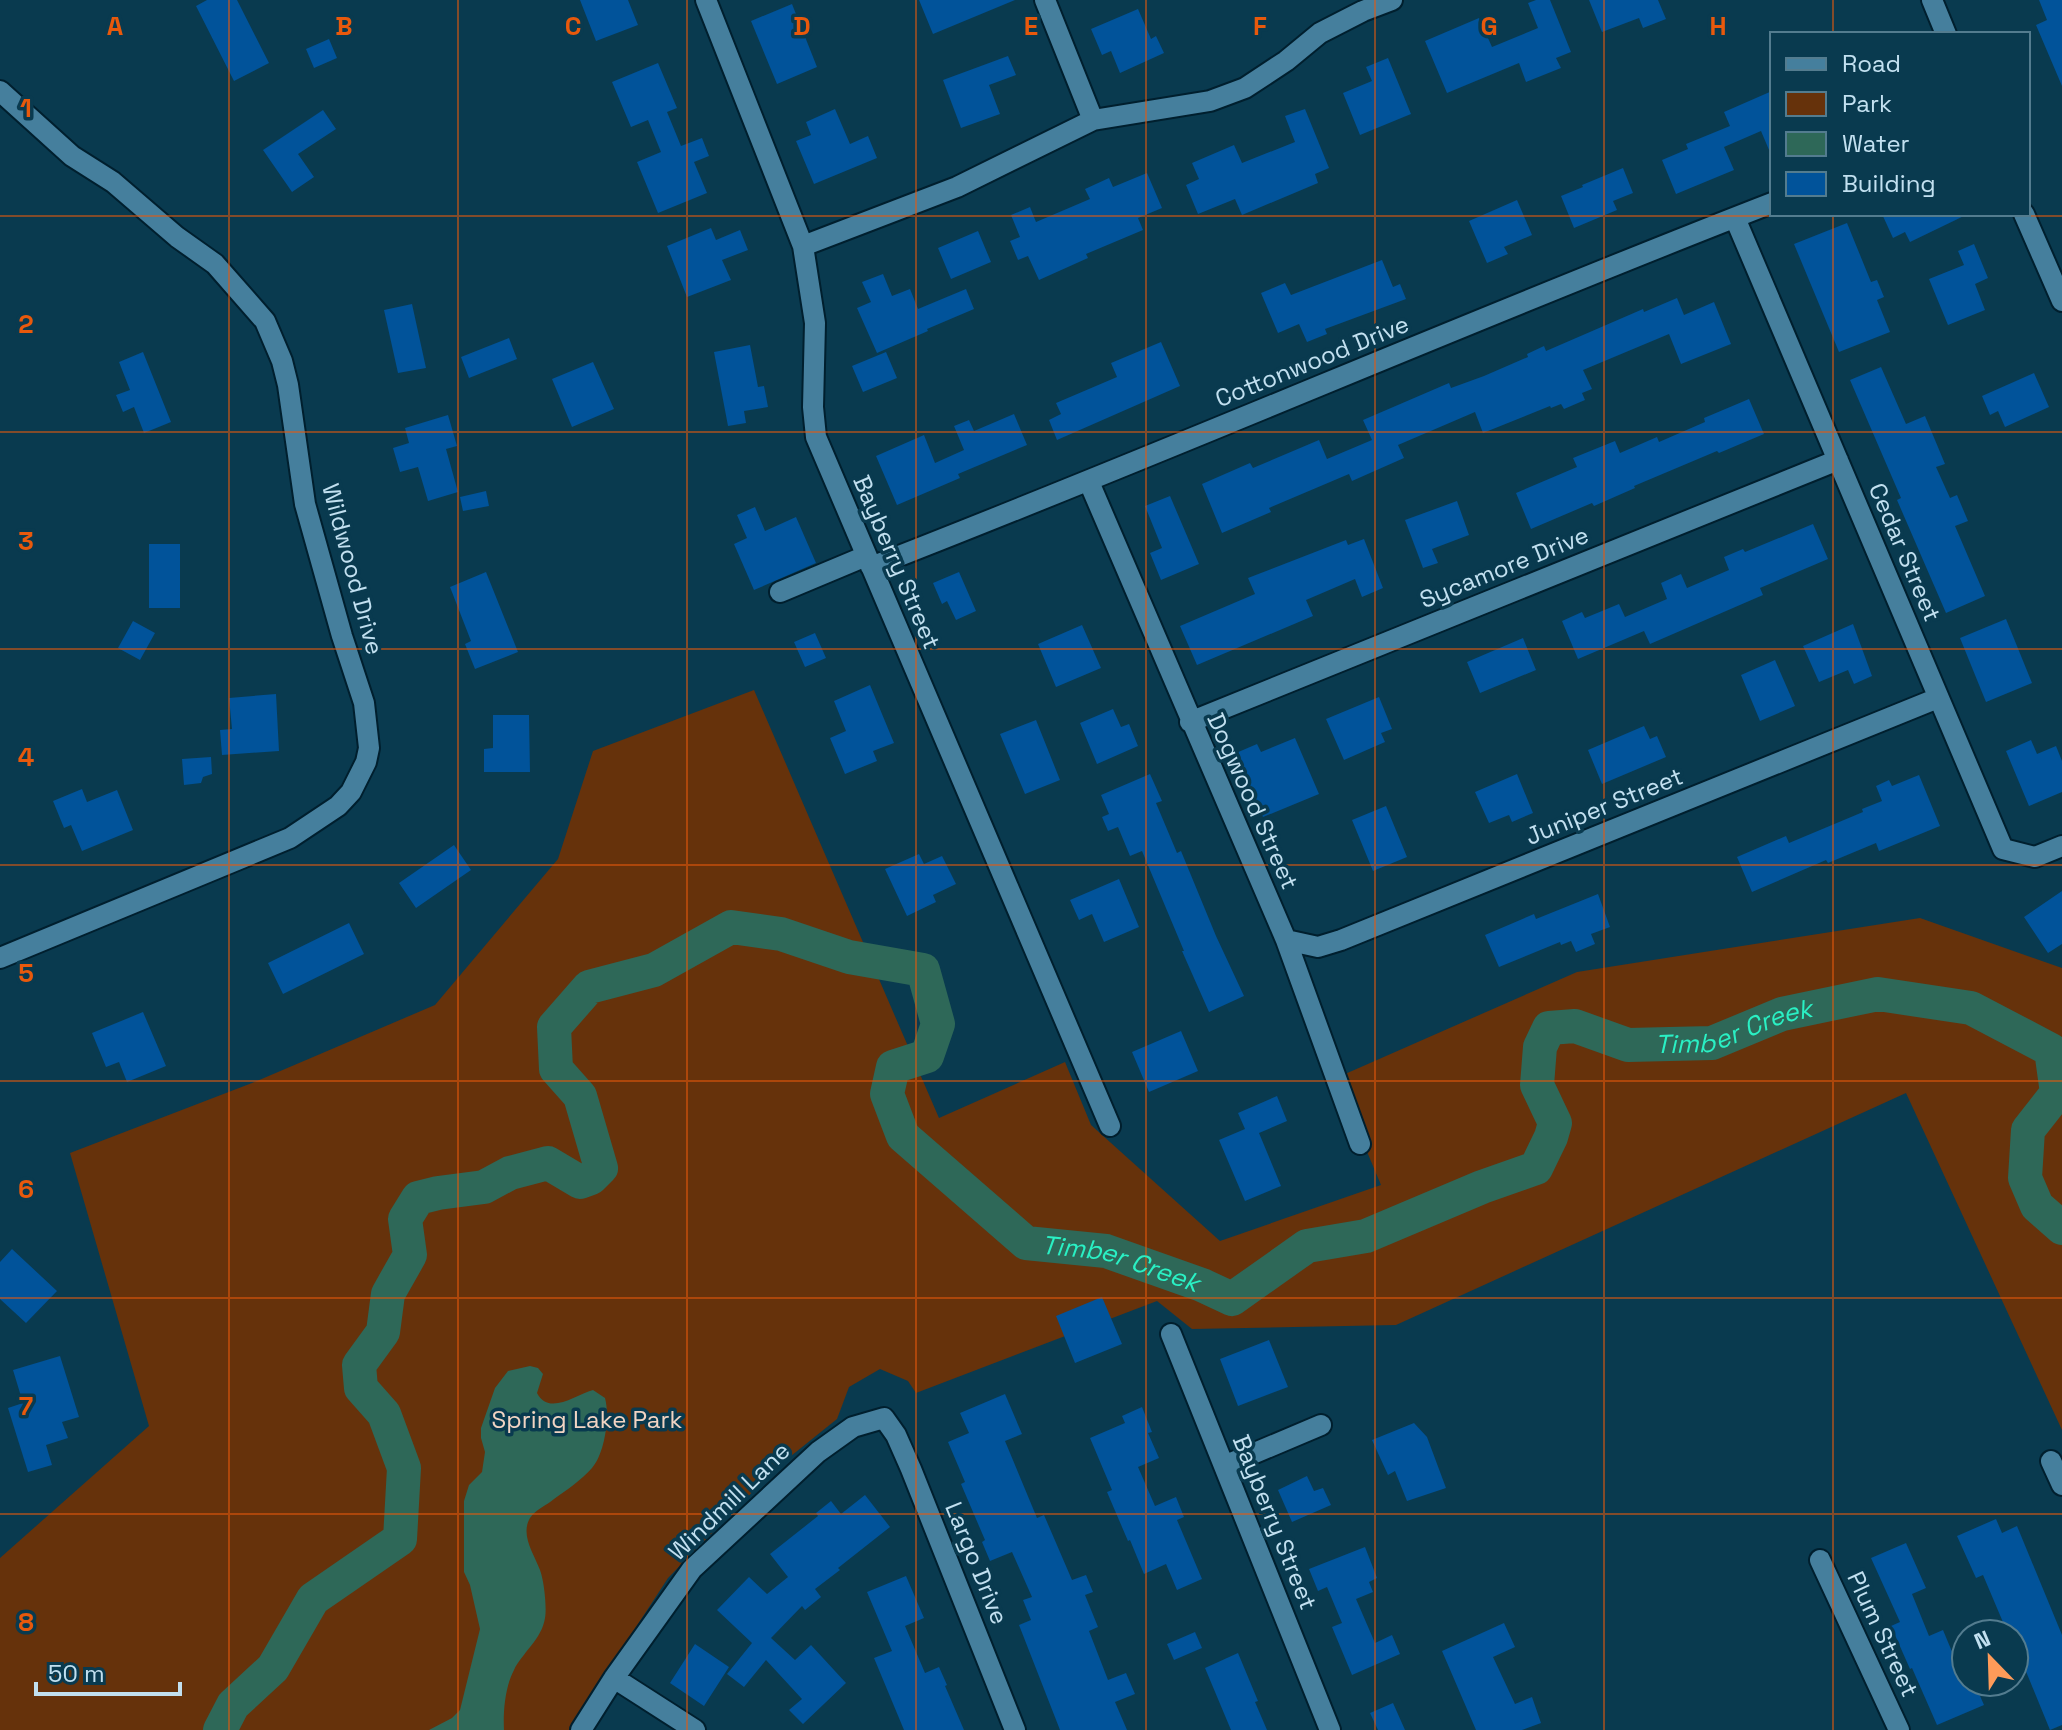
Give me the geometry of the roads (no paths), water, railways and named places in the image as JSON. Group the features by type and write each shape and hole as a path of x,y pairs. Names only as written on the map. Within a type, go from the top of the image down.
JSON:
{"street":[{"name":"Bayberry Street","path":"706,0 803,246 815,323 813,407 816,437 1110,1126"},
{"path":"1045,0 1093,120"},
{"path":"803,246 957,187 1093,120 1210,101 1245,88 1286,61 1320,33 1392,0"},
{"path":"1932,0 1945,32"},
{"name":"Wildwood Drive","path":"0,91 72,156 113,182 177,237 215,264 265,321 282,361 288,385 305,504 364,703 369,748 366,762 351,792 338,806 290,838 0,958"},
{"name":"Cottonwood Drive","path":"780,592 1089,482 1770,204"},
{"path":"2025,216 2062,301"},
{"name":"Cedar Street","path":"1735,218 2003,849 2035,857 2062,846"},
{"name":"Sycamore Drive","path":"1190,722 1838,460"},
{"name":"Dogwood Street","path":"1089,482 1286,940 1360,1144"},
{"name":"Juniper Street","path":"1286,940 1318,947 1341,940 1938,698"},
{"name":"Bayberry Street","path":"1171,1334 1330,1730"},
{"name":"Windmill Lane","path":"581,1730 692,1569 818,1452 853,1427 884,1418"},
{"name":"Largo Drive","path":"884,1418 896,1435 911,1469 1015,1730"},
{"path":"1224,1466 1321,1425"},
{"path":"2051,1461 2062,1485"},
{"name":"Plum Street","path":"1820,1560 1899,1730"},
{"path":"614,1678 695,1730"}],"water":[{"path":"530,1366 538,1368 543,1374 537,1393 548,1403 563,1402 593,1390 605,1398 607,1414 603,1444 592,1468 574,1485 535,1512 527,1524 529,1544 543,1580 546,1613 540,1633 508,1684 504,1730 429,1730 460,1710 480,1629 464,1572 464,1501 469,1485 482,1472 485,1452 481,1428 495,1388 508,1371"}],"waterway":[{"name":"Timber Creek","path":"220,1730 233,1705 273,1668 313,1599 400,1539 404,1468 384,1414 361,1388 359,1365 383,1332 388,1294 410,1255 405,1219 418,1198 484,1187 510,1173 548,1163 580,1182 591,1178 601,1168 580,1096 556,1069 554,1027 589,987 654,970 731,927 781,934 849,957 923,970 938,1024 927,1056 893,1067 887,1094 903,1136 1026,1243 1106,1251 1202,1285 1232,1299 1307,1246 1366,1236 1482,1187 1536,1168 1555,1123 1537,1085 1540,1047 1549,1028 1575,1026 1628,1045 1712,1043 1782,1014 1878,994 1971,1008 2051,1050 2057,1093 2028,1130 2025,1178 2037,1206 2062,1228"}],"park label":[{"name":"Spring Lake Park","path":"587,1419"}]}
